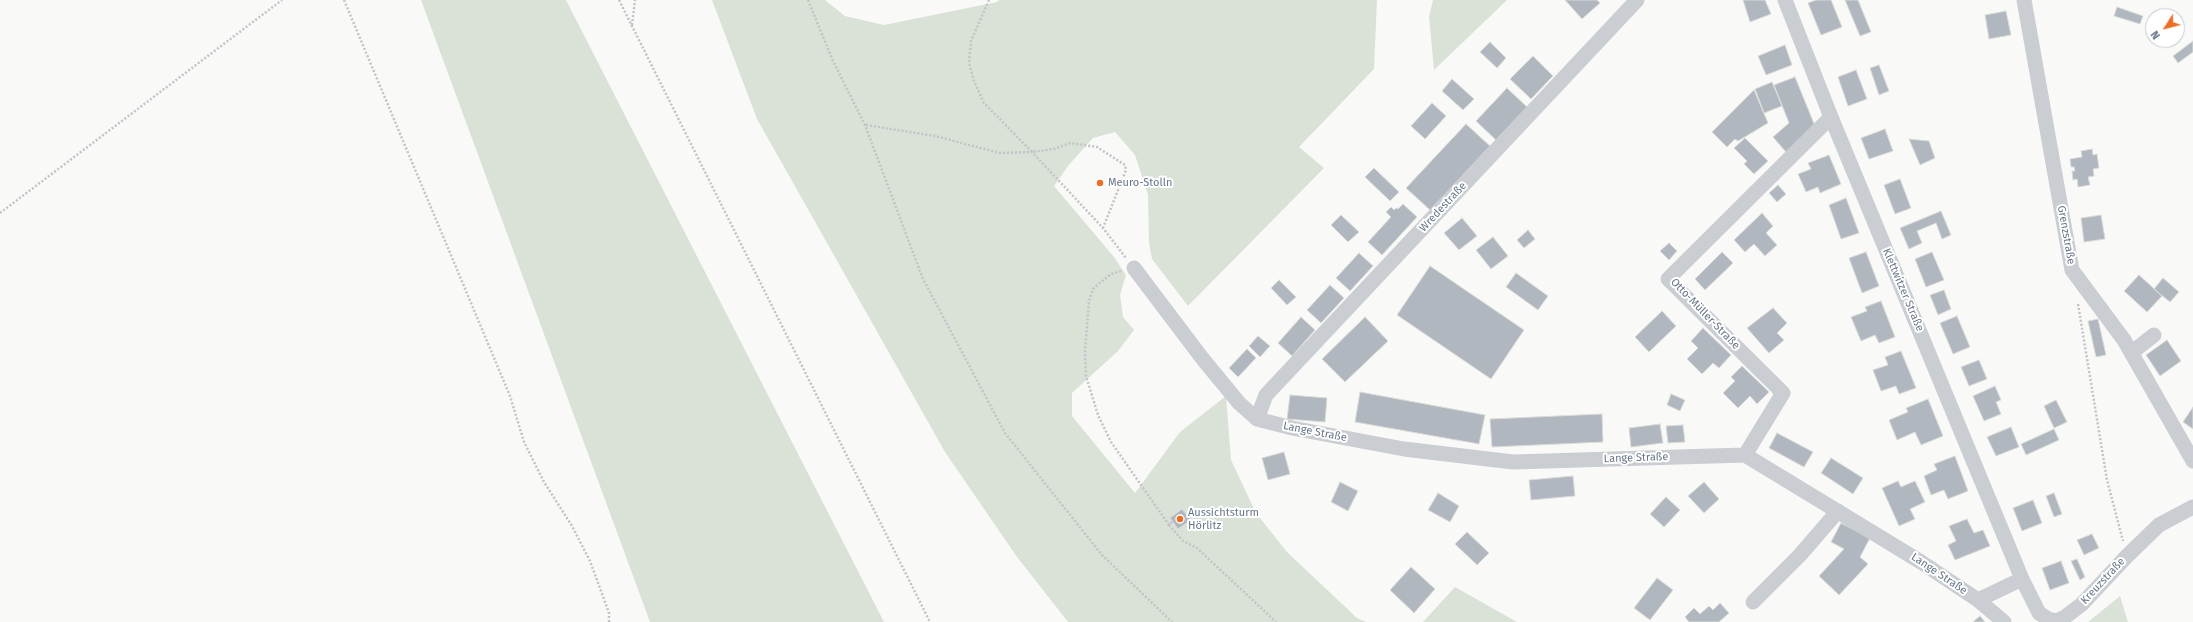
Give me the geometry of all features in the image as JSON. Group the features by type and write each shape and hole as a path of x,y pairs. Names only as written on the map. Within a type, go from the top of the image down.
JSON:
{"street":[{"name":"Wredestraße","path":"1258,419 1266,395 1637,0"},
{"name":"Klettwitzer Straße","path":"1785,0 1831,117 2022,579"},
{"name":"Grenzstraße","path":"2024,0 2072,270 2124,340 2193,461"},
{"name":"Otto-Müller-Straße","path":"1745,455 1783,392 1668,279 1831,117"},
{"path":"1134,268 1202,358 1239,403 1258,419"},
{"path":"2131,353 2154,335"},
{"name":"Lange Straße","path":"1258,419 1292,428 1404,449 1513,462 1745,455 1921,562 1978,600 2004,622"},
{"name":"Kreuzstraße","path":"2022,579 2039,613 2048,619 2056,621 2082,604 2126,556 2159,525 2193,507"},
{"path":"1753,602 1800,555 1838,511"},
{"name":"Lange Straße","path":"1978,600 2022,579"}],"path":[{"path":"0,213 282,0"},
{"path":"344,0 510,396 524,442 544,482 572,526 590,561 609,613 609,622"},
{"path":"619,0 930,622"},
{"path":"632,26 635,0"},
{"path":"808,0 833,61 865,125 923,279 1005,433 1102,555 1172,622"},
{"path":"989,0 972,41 969,62 974,81 984,102 1103,228 1134,268"},
{"path":"865,125 935,136 1000,153 1032,152 1054,149 1070,143 1097,147 1125,165 1126,170 1103,228"},
{"path":"1111,274 1093,289 1089,301 1085,352 1087,382 1098,415 1111,442 1169,525 1183,541 1197,548 1276,622"},
{"path":"2077,301 2107,480 2126,556"},
{"path":"1169,525 1172,522"}],"shaded area":[{"path":"421,0 566,0 884,622 650,622"},
{"path":"712,0 825,0 845,16 884,25 997,2 999,0 1377,0 1374,69 1299,147 1324,168 1188,306 1152,259 1149,243 1148,195 1135,155 1115,132 1093,138 1068,166 1054,186 1114,257 1126,275 1120,295 1123,317 1134,330 1118,351 1072,393 1072,416 1135,493 1180,432 1226,396 1231,460 1256,513 1287,552 1357,618 1366,622 1068,622 1017,557 945,452 757,119"},
{"path":"1433,0 1507,0 1434,70 1429,17"},
{"path":"1455,587 1517,622 1423,622"},
{"path":"2120,596 2128,622 2088,622"}],"building":[{"path":"1565,0 1597,0 1600,3 1582,19"},
{"path":"1743,0 1765,0 1771,14 1750,22"},
{"path":"1816,0 1831,0 1842,27 1821,35 1808,3"},
{"path":"1845,0 1858,0 1871,32 1860,36"},
{"path":"2117,7 2143,16 2140,24 2114,16"},
{"path":"2006,11 2011,35 1989,39 1985,15"},
{"path":"2193,41 2193,52 2178,63 2173,56"},
{"path":"1490,42 1506,58 1497,68 1480,52"},
{"path":"1785,45 1792,65 1766,75 1758,56"},
{"path":"1533,56 1553,76 1531,99 1510,79"},
{"path":"1879,65 1889,91 1879,95 1870,68"},
{"path":"1856,70 1867,99 1848,106 1838,77"},
{"path":"1795,77 1815,126 1786,152 1773,137 1789,123 1774,85"},
{"path":"1452,79 1474,99 1463,110 1442,91"},
{"path":"1772,82 1782,106 1764,113 1755,89"},
{"path":"1507,88 1527,107 1496,140 1476,121"},
{"path":"1754,90 1768,123 1738,141 1735,139 1727,147 1712,132"},
{"path":"1432,103 1446,116 1425,139 1411,126"},
{"path":"1466,124 1490,146 1430,210 1406,188"},
{"path":"1885,129 1893,151 1869,159 1861,138"},
{"path":"1745,138 1768,161 1754,174 1744,164 1747,161 1734,148"},
{"path":"1909,139 1929,141 1935,158 1920,165"},
{"path":"2092,149 2093,155 2097,154 2099,168 2093,169 2094,176 2088,177 2090,185 2078,187 2077,179 2073,180 2072,171 2075,171 2074,167 2071,167 2070,159 2082,157 2081,151"},
{"path":"1829,155 1841,184 1820,193 1818,187 1806,192 1798,174 1811,169 1808,163"},
{"path":"1374,168 1399,192 1390,201 1365,177"},
{"path":"1900,179 1911,208 1895,214 1884,185"},
{"path":"1778,185 1786,194 1777,202 1769,193"},
{"path":"1846,198 1859,233 1841,239 1829,205"},
{"path":"1403,204 1417,217 1382,255 1368,242 1391,217 1386,212 1391,207 1394,210 1396,208 1398,209"},
{"path":"1941,211 1951,235 1942,239 1936,223 1917,231 1922,243 1909,249 1900,228"},
{"path":"1762,213 1773,226 1766,233 1777,245 1765,256 1754,244 1745,252 1734,240"},
{"path":"1341,215 1359,232 1348,242 1331,225"},
{"path":"2101,215 2105,239 2084,242 2081,218"},
{"path":"1462,218 1477,236 1459,250 1444,233"},
{"path":"1528,230 1535,239 1524,248 1517,240"},
{"path":"1493,237 1508,256 1491,269 1476,250"},
{"path":"1669,243 1677,251 1669,260 1660,251"},
{"path":"1722,252 1733,263 1705,290 1695,279"},
{"path":"1866,252 1879,286 1862,293 1849,258"},
{"path":"1932,252 1944,280 1926,287 1915,259"},
{"path":"1359,253 1373,266 1350,291 1336,278"},
{"path":"1430,266 1524,330 1491,379 1397,315"},
{"path":"1516,273 1548,296 1538,310 1506,287"},
{"path":"2139,275 2162,296 2147,312 2124,291"},
{"path":"2163,278 2179,292 2170,302 2154,289"},
{"path":"1279,280 1296,297 1287,305 1271,288"},
{"path":"1330,285 1344,298 1321,323 1307,310"},
{"path":"1944,290 1951,309 1938,315 1930,295"},
{"path":"1881,301 1895,337 1879,343 1875,335 1861,341 1851,317 1867,311 1865,307"},
{"path":"1773,308 1787,323 1777,333 1784,340 1769,353 1747,328"},
{"path":"1662,311 1676,326 1649,352 1635,337"},
{"path":"1957,316 1970,347 1953,354 1940,323"},
{"path":"1301,317 1315,330 1292,356 1278,343"},
{"path":"1365,317 1388,341 1345,382 1322,359"},
{"path":"2098,319 2106,355 2096,357 2088,321"},
{"path":"1703,328 1731,355 1719,368 1713,363 1702,374 1687,359 1698,348 1691,341"},
{"path":"1258,336 1270,346 1260,357 1249,346"},
{"path":"2167,340 2181,361 2160,376 2146,355"},
{"path":"1247,349 1256,358 1238,377 1229,368"},
{"path":"1901,351 1916,388 1899,394 1896,386 1881,391 1873,370 1888,365 1885,357"},
{"path":"1979,360 1987,379 1969,386 1961,367"},
{"path":"1742,366 1769,392 1757,404 1750,396 1738,408 1723,393 1735,381 1731,377"},
{"path":"1995,386 2001,400 1996,402 2001,414 1984,421 1973,396"},
{"path":"1360,392 1485,415 1479,444 1355,422"},
{"path":"1671,394 1685,400 1680,411 1667,405"},
{"path":"1290,395 1327,398 1325,422 1287,419"},
{"path":"1928,399 1943,436 1921,445 1915,432 1897,440 1889,420 1908,412 1906,408"},
{"path":"2056,400 2067,422 2054,428 2044,406"},
{"path":"2193,407 2193,429 2183,422"},
{"path":"1602,414 1603,442 1492,447 1490,419"},
{"path":"1660,424 1663,443 1631,447 1629,428"},
{"path":"1683,425 1685,442 1668,443 1666,426"},
{"path":"2011,427 2019,447 1996,456 1987,437"},
{"path":"2054,429 2059,440 2026,455 2021,444"},
{"path":"1777,433 1813,452 1804,467 1769,448"},
{"path":"1284,452 1290,474 1268,480 1262,458"},
{"path":"1955,456 1968,491 1948,499 1944,490 1931,495 1924,476 1937,470 1934,464"},
{"path":"1831,458 1863,478 1853,494 1821,473"},
{"path":"1573,476 1575,496 1531,500 1529,480"},
{"path":"1898,481 1901,487 1915,481 1925,502 1910,509 1915,519 1899,526 1882,488"},
{"path":"1340,482 1358,491 1348,511 1331,502"},
{"path":"1704,482 1719,499 1704,513 1688,496"},
{"path":"1438,493 1459,506 1450,522 1428,510"},
{"path":"2054,493 2062,514 2054,517 2046,496"},
{"path":"1666,497 1680,510 1664,527 1650,514"},
{"path":"2033,500 2042,523 2022,531 2013,508"},
{"name":"Aussichtsturm Hörlitz","path":"1182,509 1191,520 1178,529 1170,518"},
{"path":"1967,519 1974,533 1983,530 1990,546 1955,560 1948,545 1956,541 1949,526"},
{"path":"1841,523 1870,538 1860,557 1868,564 1839,595 1819,576 1844,549 1831,542"},
{"path":"1467,532 1489,553 1477,565 1455,544"},
{"path":"2092,534 2099,548 2084,555 2077,540"},
{"path":"2077,559 2085,577 2080,580 2071,561"},
{"path":"2061,561 2069,583 2050,590 2042,568"},
{"path":"1411,567 1435,589 1414,613 1390,590"},
{"path":"1657,578 1673,590 1650,620 1634,608"},
{"path":"1720,603 1729,613 1719,622 1689,622 1685,617 1694,608 1700,614 1709,606 1713,610"},
{"path":"1980,616 1985,622 1973,622 1974,621"}],"place":[{"name":"Meuro-Stolln","path":"1100,183"},
{"name":"Aussichtsturm Hörlitz","path":"1180,519"}]}
